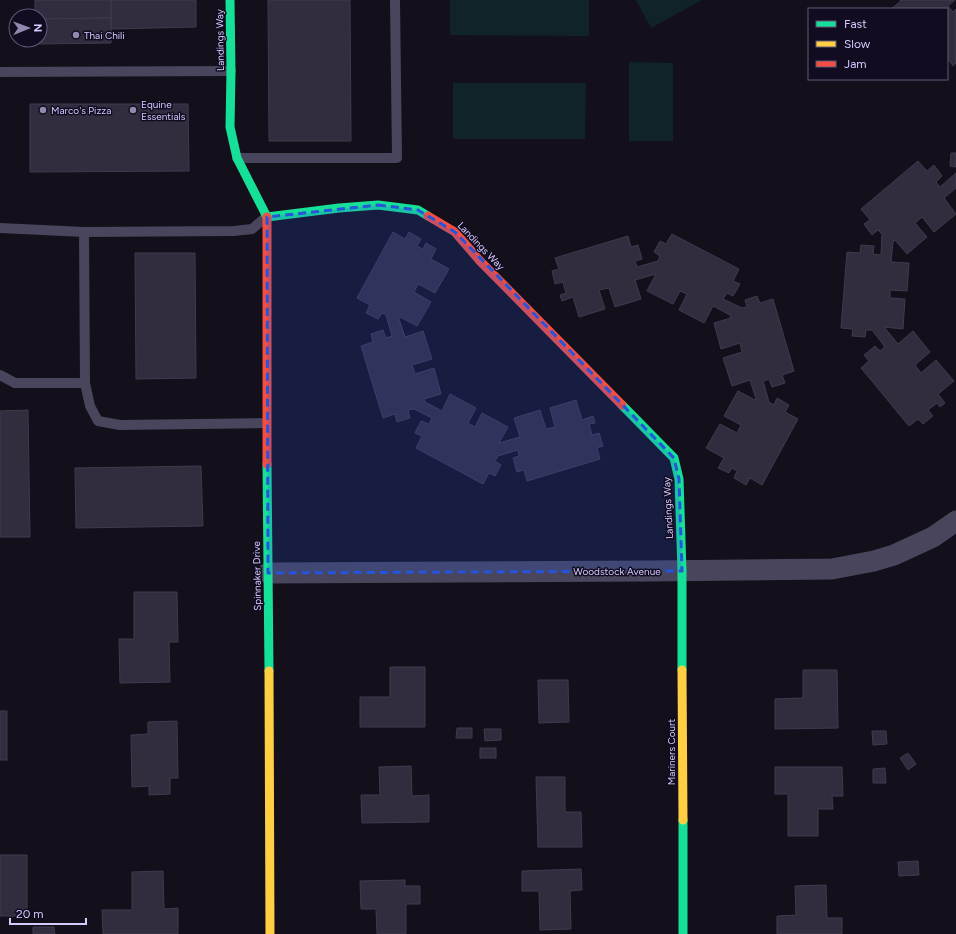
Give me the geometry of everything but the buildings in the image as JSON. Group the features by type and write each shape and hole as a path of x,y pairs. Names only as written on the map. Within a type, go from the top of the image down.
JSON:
{"street":[{"name":"Landings Way","path":"230,0 230,128 237,158 267,217 339,208 378,205 418,210 455,232 480,261 674,458 679,479 682,571"},
{"name":"Spinnaker Drive","path":"267,217 266,423 270,934"},
{"name":"Woodstock Avenue","path":"268,573 832,569 874,561 894,555 933,537 956,521"},
{"name":"Mariners Court","path":"682,571 683,934"}],"lane":[{"path":"237,158 396,158 395,0"},
{"path":"0,72 231,71"},
{"path":"0,228 84,232 234,231 252,228 267,217"},
{"path":"84,232 85,383 90,406 98,421 120,425 266,423"},
{"path":"0,375 15,383 85,383"}],"highlighted area":[{"path":"378,205 418,210 455,232 674,458 679,479 682,571 268,573 267,217"}],"green space":[{"path":"450,0 589,0 589,36 450,35"},
{"path":"636,0 702,0 651,28"},
{"path":"629,62 673,63 673,141 629,141"},
{"path":"453,83 586,83 585,139 453,139"}],"traffic: fast":[{"path":"230,0 230,127 237,158 267,217 339,208 378,205 418,210 428,216"},
{"path":"622,405 674,458 679,479 682,571 682,670"},
{"path":"267,464 269,671"},
{"path":"683,820 683,934"}],"traffic: slow":[{"path":"682,670 683,820"},
{"path":"269,671 270,934"}],"traffic: jam":[{"path":"428,216 455,232 480,261 622,405"},
{"path":"267,217 267,464"}],"place":[{"name":"Thai Chili","path":"76,35"},
{"name":"Marco's Pizza","path":"43,110"},
{"name":"Equine Essentials","path":"133,110"}]}
